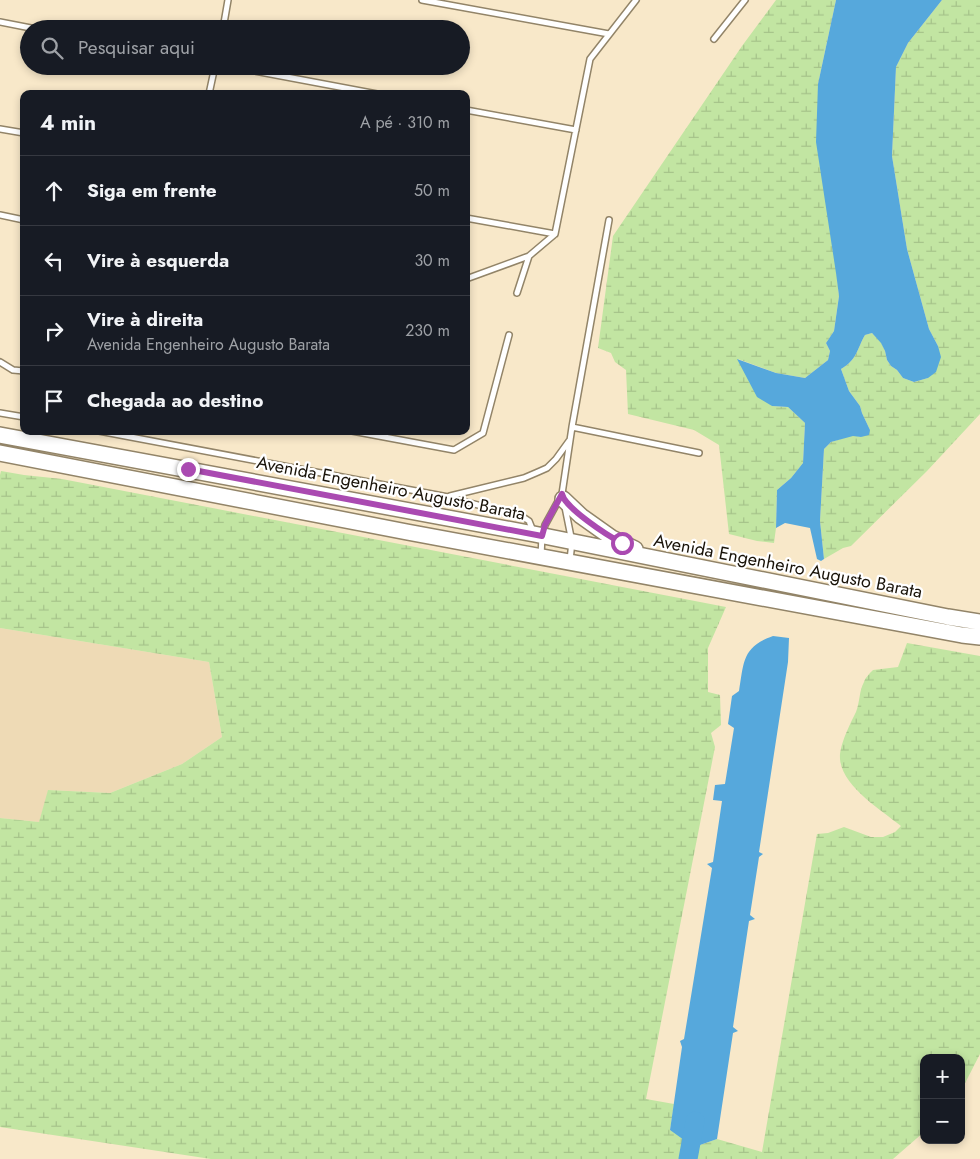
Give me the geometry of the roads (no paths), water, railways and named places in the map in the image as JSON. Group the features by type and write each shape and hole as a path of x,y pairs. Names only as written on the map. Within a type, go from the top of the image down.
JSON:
{"main road":[{"name":"Avenida Engenheiro Augusto Barata","path":"0,435 538,535 980,622"},
{"name":"Avenida Engenheiro Augusto Barata","path":"0,453 570,562 980,637"},
{"path":"562,497 581,516 612,538 654,559"}],"lane":[{"path":"225,20 228,0"},
{"path":"422,0 609,34"},
{"path":"470,278 529,256 555,234 590,59 636,0"},
{"path":"714,40 745,0"},
{"path":"0,22 20,26"},
{"path":"211,90 213,75"},
{"path":"276,75 356,90"},
{"path":"470,111 576,130"},
{"path":"0,129 20,133"},
{"path":"0,215 20,219"},
{"path":"470,219 555,234"},
{"path":"570,562 572,542 562,497 570,438 609,220"},
{"path":"517,293 529,256"},
{"path":"373,435 454,450 483,433 510,335"},
{"path":"0,362 13,370 20,371"},
{"path":"0,413 20,416"},
{"path":"572,427 699,453"},
{"path":"120,435 448,496 523,517 538,535 541,556"},
{"path":"448,496 524,478 543,470 556,459 570,438"},
{"path":"538,535 562,497"}],"water":[{"path":"836,0 942,0 908,43 896,67 892,156 907,249 929,329 938,346 941,357 936,372 928,378 914,382 903,378 891,366 881,343 872,333 865,335 854,358 841,369 849,391 860,406 870,430 869,435 853,436 831,442 824,449 820,521 824,559 821,561 817,559 810,528 785,523 776,528 777,490 791,478 803,463 805,423 788,407 772,406 757,397 737,359 776,373 805,378 828,360 830,351 826,343 834,331 839,296 816,142 818,84"},
{"path":"773,636 789,638 788,662 759,852 763,854 759,857 750,915 755,919 749,921 733,1027 738,1031 733,1033 717,1139 700,1145 691,1145 670,1130 682,1047 680,1041 684,1039 712,868 707,864 713,862 722,801 713,800 715,785 725,784 734,728 728,724 732,696 739,691 746,657 755,645"}],"waterway":[{"path":"688,1159 695,1121"}]}
